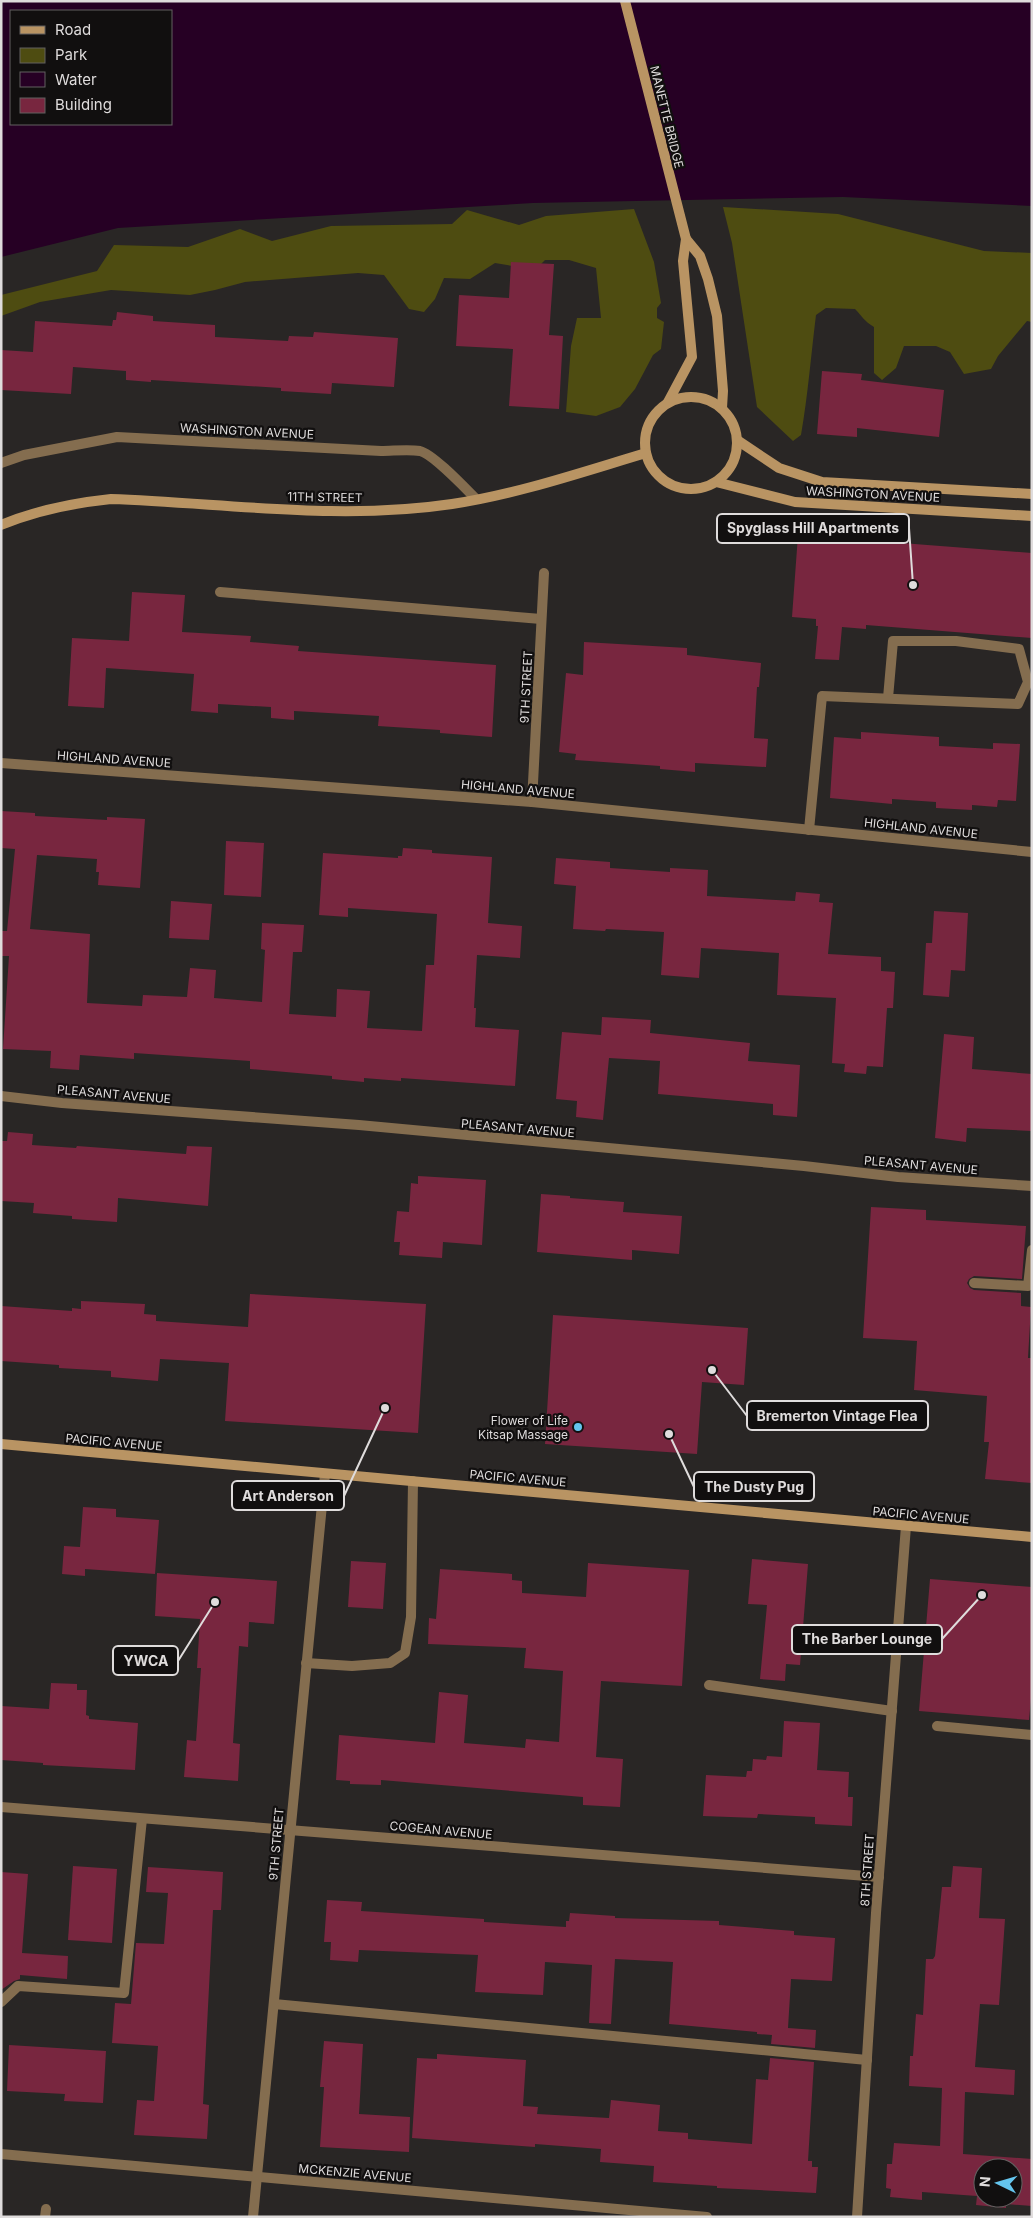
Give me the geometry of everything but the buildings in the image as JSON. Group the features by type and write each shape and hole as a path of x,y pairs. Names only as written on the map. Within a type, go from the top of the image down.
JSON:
{"main road":[{"name":"MANETTE BRIDGE","path":"625,1 686,240"},
{"path":"668,402 681,398 697,397 708,400 722,408 734,428 737,440 732,464 716,482 700,488 683,489 661,479 652,468 646,453 646,432 652,418 668,402 692,357 683,261 686,240"},
{"path":"686,240 700,256 717,316 724,391 722,408"},
{"name":"WASHINGTON AVENUE","path":"737,440 778,468 822,482 1032,494"},
{"name":"11TH STREET","path":"1,525 45,510 80,502 111,500 344,512 393,510 452,504 559,480 646,453"},
{"name":"WASHINGTON AVENUE","path":"716,482 795,502 1032,516"},
{"name":"PACIFIC AVENUE","path":"1,1444 1032,1537"}],"street":[{"name":"WASHINGTON AVENUE","path":"1,462 24,455 117,437 422,452 437,460 476,499"},
{"name":"9TH STREET","path":"532,802 544,573"},
{"path":"220,592 542,619"},
{"path":"809,830 822,696 1018,704 1028,682 1019,649 956,641 893,641 888,698"},
{"name":"HIGHLAND AVENUE","path":"1,763 532,802 1032,852"},
{"name":"PLEASANT AVENUE","path":"1,1096 359,1125 804,1166 898,1177 1032,1186"},
{"path":"974,1283 1028,1286 1032,1250"},
{"name":"9TH STREET","path":"253,2217 325,1474"},
{"path":"306,1663 352,1666 390,1663 405,1653 411,1617 413,1481"},
{"name":"8TH STREET","path":"857,2217 866,2060 906,1526"},
{"path":"709,1685 892,1711"},
{"path":"937,1726 1032,1735"},
{"name":"COGEAN AVENUE","path":"1,1807 879,1877"},
{"path":"1,2002 18,1986 124,1993 142,1818"},
{"path":"274,2004 866,2060"},
{"name":"MCKENZIE AVENUE","path":"1,2154 678,2216 707,2217"}],"green space":[{"path":"723,207 838,214 984,251 1032,253 1032,322 1027,321 998,356 991,369 964,374 950,352 936,346 904,346 896,368 882,380 874,373 874,327 865,321 855,309 826,308 816,315 801,435 793,441 757,407 732,243"},
{"path":"634,209 654,262 661,303 657,308 657,318 664,322 661,349 653,355 635,389 620,407 596,416 566,412 571,346 577,318 601,318 596,268 569,260 545,260 539,266 518,267 495,263 470,279 444,278 435,299 424,312 409,309 384,275 358,273 245,282 190,295 111,290 40,302 1,316 1,295 97,271 114,245 188,247 240,229 272,241 331,226 452,224 467,210 519,225 546,216"}],"water":[{"path":"1,1 1032,1 1032,206 843,197 533,203 118,228 1,257"}],"place":[{"name":"Spyglass Hill Apartments","path":"913,585"},
{"name":"Bremerton Vintage Flea","path":"712,1370"},
{"name":"Art Anderson","path":"385,1408"},
{"name":"Flower of Life Kitsap Massage","path":"578,1427"},
{"name":"The Dusty Pug","path":"669,1434"},
{"name":"The Barber Lounge","path":"982,1595"},
{"name":"YWCA","path":"215,1602"}]}
